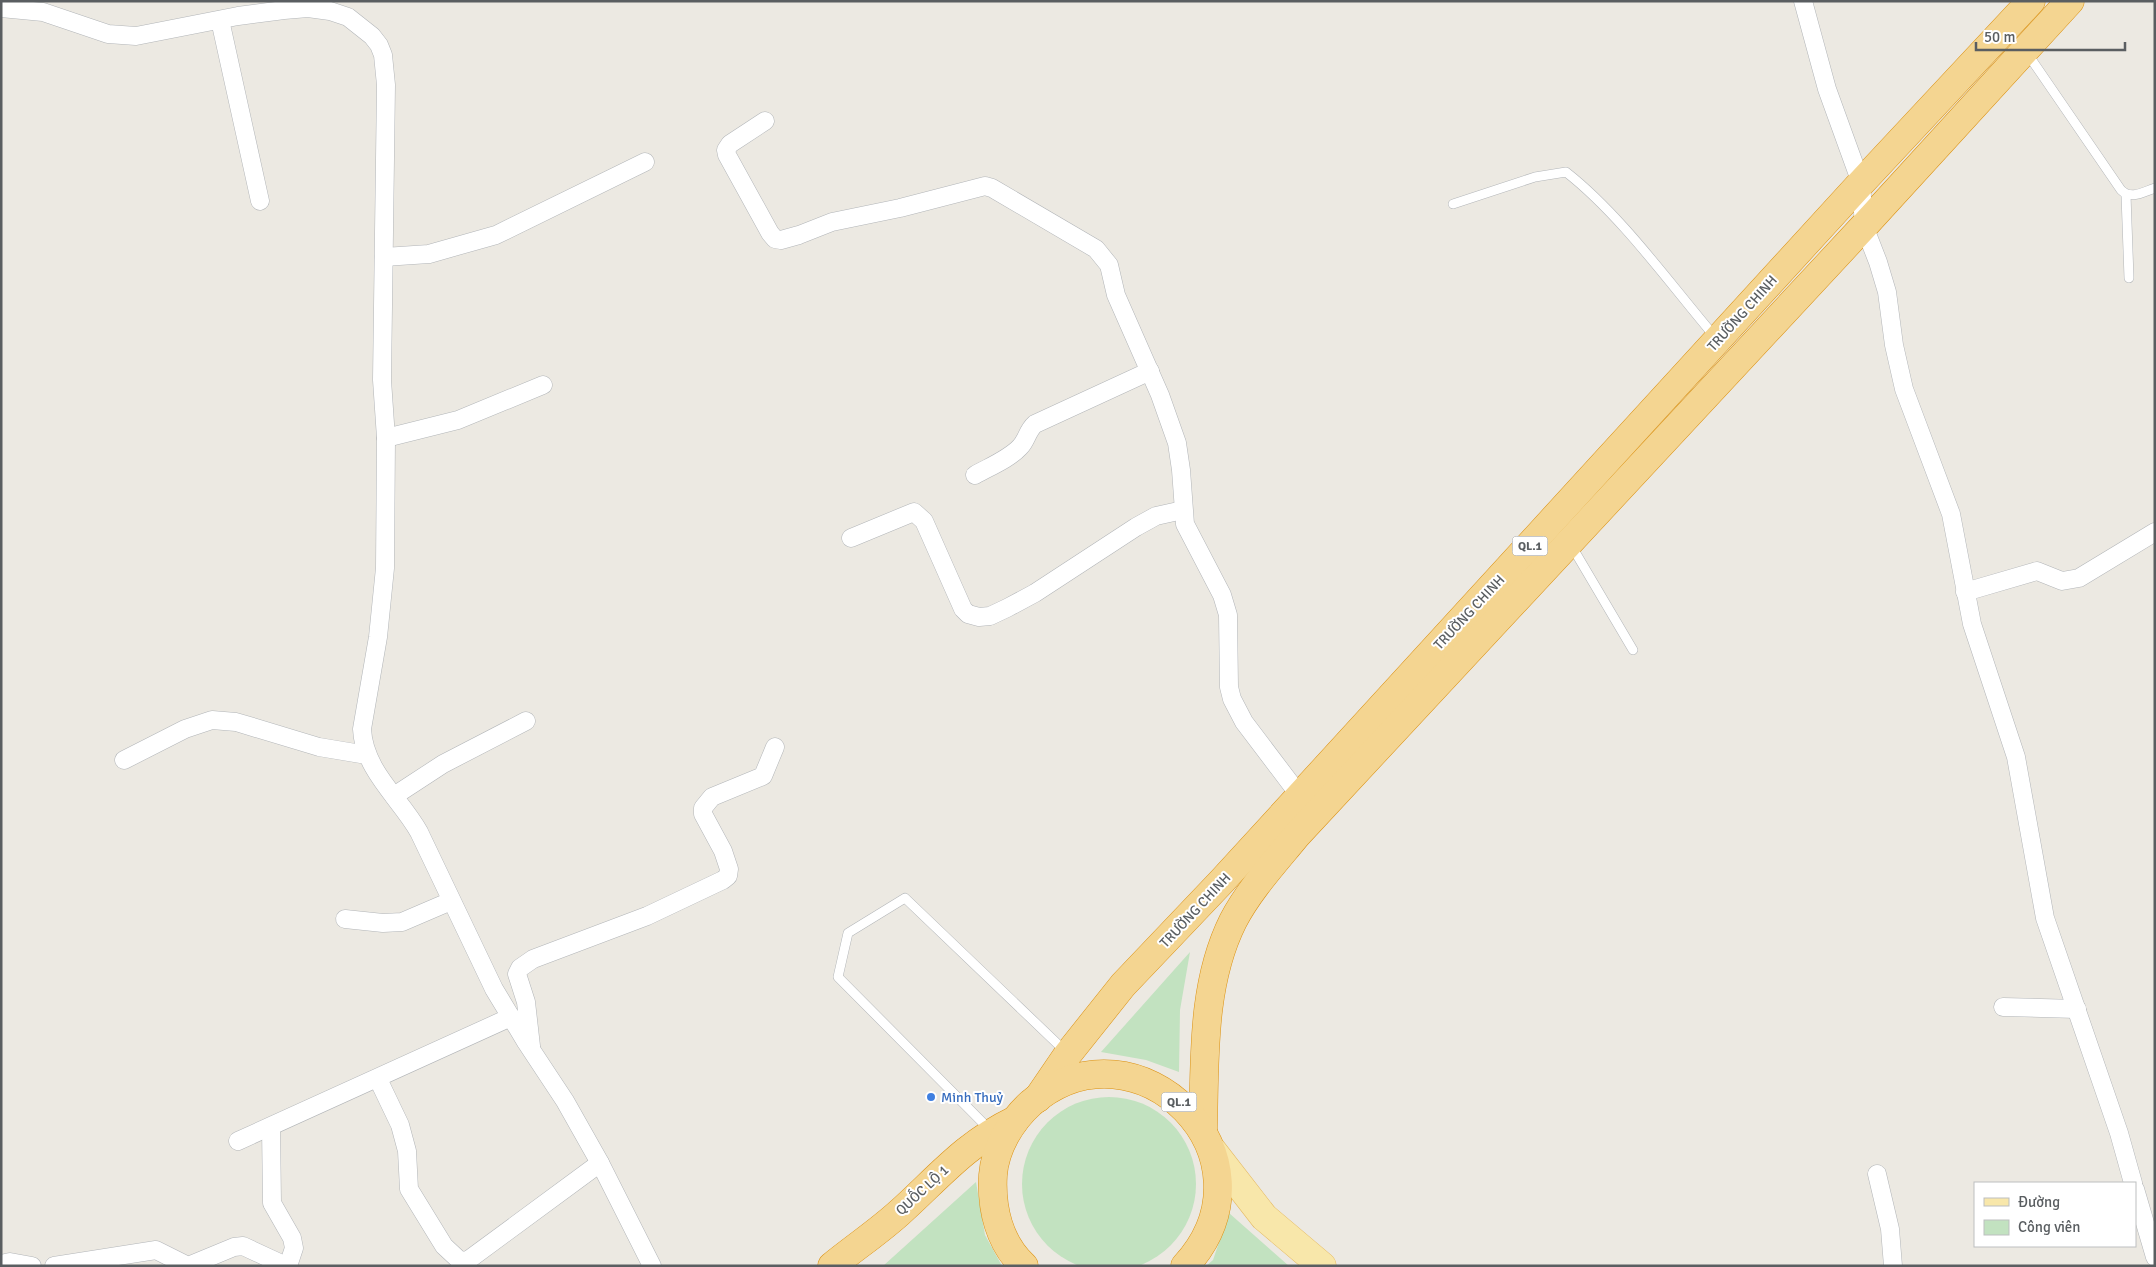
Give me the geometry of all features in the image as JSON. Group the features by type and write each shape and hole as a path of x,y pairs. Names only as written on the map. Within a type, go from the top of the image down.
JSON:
{"highway":[{"name":"TRƯỜNG CHINH","path":"1038,1098 1068,1054 1123,986 1300,796 1861,183 2031,1"},
{"name":"TRƯỜNG CHINH","path":"1207,1140 1205,1049 1211,999 1219,958 1234,920 1254,890 1297,835 1864,226 2070,1"},
{"name":"QL.1","path":"1024,1266 1006,1242 996,1219 992,1193 994,1167 1002,1142 1003,1126 1038,1098 1056,1087 1076,1079 1096,1076 1118,1076 1138,1080 1158,1088 1176,1099 1191,1114 1207,1140 1217,1178 1215,1215 1207,1236 1196,1254 1185,1266"},
{"name":"QUỐC LỘ 1","path":"832,1266 898,1214 960,1154 1003,1126"}],"main road":[{"path":"1207,1140 1264,1217 1322,1266"}],"street":[{"path":"1803,1 1827,89 1861,183 1864,226 1887,292 1894,345 1904,388 1951,514 1972,624 2016,757 2045,918 2119,1133 2133,1182"},
{"path":"1,8 43,12 108,34 125,36 146,35 220,20 300,9 330,11 348,17 372,36 379,45 384,62 386,85 382,380 386,438 385,568 378,638 362,729 362,742 372,767 419,832 494,989 565,1101 600,1163 652,1266"},
{"path":"220,20 260,201"},
{"path":"765,121 730,144 726,150 727,155 775,239 781,240 799,235 832,222 867,213 900,208 980,188 992,188 1096,249 1104,256 1109,265 1116,295 1150,372 1177,443 1182,470 1185,524 1222,595 1228,615 1232,699 1244,722 1300,796"},
{"path":"384,257 429,254 496,235 645,162"},
{"path":"975,475 1018,450 1024,443 1029,430 1035,424 1150,372"},
{"path":"386,438 458,420 543,385"},
{"path":"851,538 914,512 924,521 962,609 968,614 979,617 998,612 1035,593 1156,516 1183,510"},
{"path":"1965,592 2037,571 2062,581 2079,578 2155,532"},
{"path":"124,760 185,728 212,720 236,722 319,747 366,755"},
{"path":"394,796 443,764 526,721"},
{"path":"531,1050 526,1002 517,974 520,968 533,959 647,916 728,876 728,862 703,814 703,808 712,797 763,776 775,747"},
{"path":"345,919 383,923 402,922 451,901"},
{"path":"2003,1007 2077,1009"},
{"path":"238,1141 511,1017"},
{"path":"378,1078 400,1125 407,1151 409,1189 444,1246 459,1260 467,1261 600,1163"},
{"path":"54,1266 156,1250 188,1266 234,1247 243,1246 287,1266 294,1248 292,1238 272,1203 271,1127"},
{"path":"1877,1174 1890,1229 1893,1266"},
{"path":"2136,1191 2155,1256"},
{"path":"1,1264 10,1262 32,1266"}],"lane":[{"path":"2026,50 2126,194 2128,278"},
{"path":"1453,204 1535,177 1566,172 1586,188 1624,230 1718,340"},
{"path":"2126,194 2135,195 2155,188"},
{"path":"1570,542 1633,650"},
{"path":"1003,1126 838,977 848,933 905,898 1068,1054"}],"green space":[{"path":"1190,952 1180,1010 1179,1072 1146,1060 1101,1052"},
{"path":"1100,1097 1118,1097 1134,1101 1150,1107 1171,1122 1186,1143 1196,1175 1196,1193 1186,1225 1171,1246 1150,1261 1130,1268 1088,1268 1068,1261 1047,1246 1032,1225 1022,1193 1022,1175 1026,1159 1032,1143 1047,1122 1068,1107"},
{"path":"976,1182 985,1235 1002,1266 883,1266"},
{"path":"1229,1213 1289,1266 1206,1266 1213,1260"}],"place":[{"name":"Minh Thuỷ","path":"931,1097"}]}
